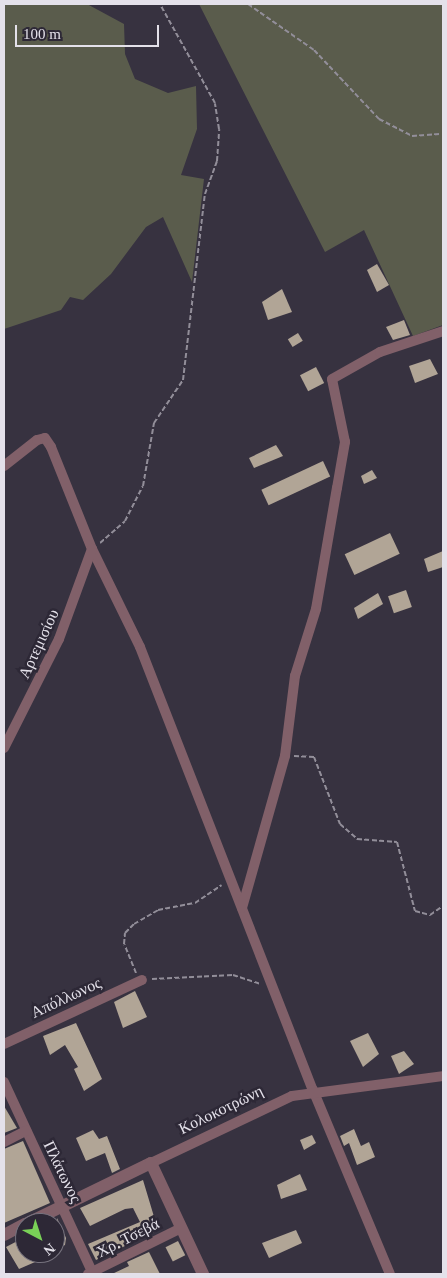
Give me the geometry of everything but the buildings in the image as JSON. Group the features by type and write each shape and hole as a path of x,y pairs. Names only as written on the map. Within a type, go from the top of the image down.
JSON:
{"street":[{"path":"242,909 285,756 295,676 316,610 345,442 332,380 380,352 443,332"},
{"path":"4,466 45,438 92,549 140,647 313,1090 390,1274"},
{"name":"Αρτεμισίου","path":"4,748 63,630 92,549"},
{"name":"Απόλλωνος","path":"4,1044 142,980"},
{"name":"Κολοκοτρώνη","path":"48,1213 255,1110 313,1090 443,1076"},
{"name":"Πλάτωνος","path":"4,1082 62,1206 91,1274"},
{"path":"4,1142 26,1131"},
{"path":"151,1163 203,1274"},
{"name":"Χρ. Τσεβά","path":"91,1274 181,1228"}],"path":[{"path":"92,549 125,521 143,486 154,423 183,380 205,194 217,161 220,129 215,103 160,4"},
{"path":"248,4 314,50 378,118 412,136 443,134"},
{"path":"285,756 314,757 340,824 357,839 397,842 415,911 430,915 443,906"},
{"path":"231,877 204,899 158,910 125,933 124,944 142,980 233,975 277,995"}],"green space":[{"path":"4,4 87,4 124,24 125,54 135,79 168,93 196,86 197,129 181,175 204,179 192,282 163,217 146,227 111,274 83,300 70,297 61,310 4,329"},
{"path":"199,4 443,4 443,325 413,336 364,230 325,252"}]}
